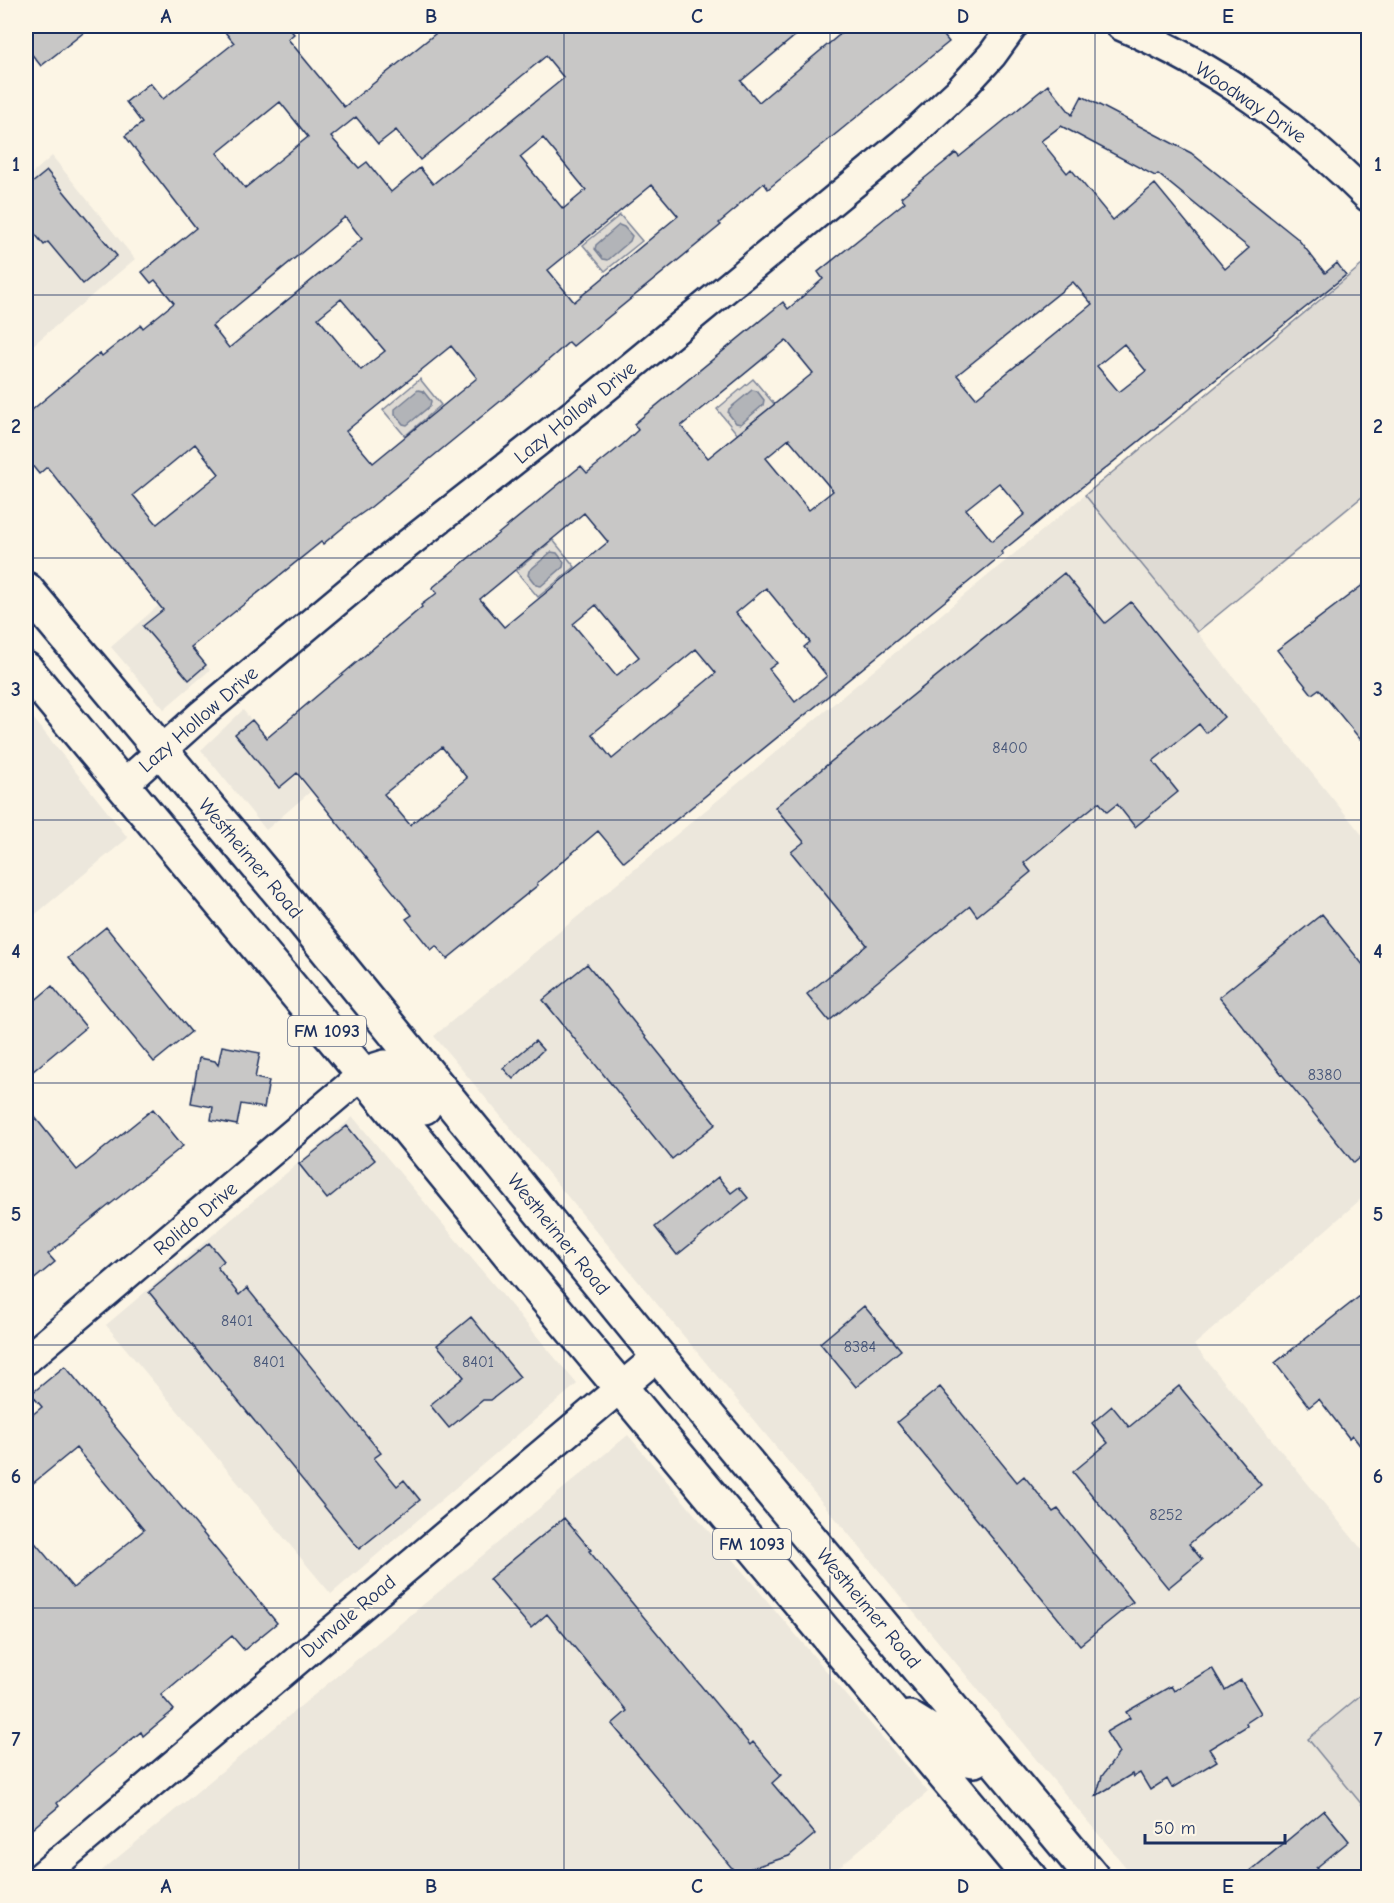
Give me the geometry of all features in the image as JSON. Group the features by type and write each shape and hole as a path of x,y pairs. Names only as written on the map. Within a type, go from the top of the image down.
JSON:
{"main road":[{"name":"Westheimer Road","path":"26,589 292,907 658,1356 1093,1878"},
{"name":"FM 1093","path":"26,669 363,1074 620,1388 1030,1878"},
{"path":"363,1074 385,1067 393,1070 466,1156 504,1166"},
{"path":"883,1701 951,1744 963,1758 974,1760 988,1752"},
{"path":"960,1793 972,1788 994,1792 1003,1802 1064,1842"}],"street":[{"name":"Lazy Hollow Drive","path":"123,785 202,714 376,568 581,408 903,143 965,84 992,55 1013,26"},
{"name":"Woodway Drive","path":"1121,26 1223,79 1263,105 1302,135 1368,197"},
{"name":"Rolido Drive","path":"26,1360 363,1074"},
{"name":"Dunvale Road","path":"39,1878 658,1356"}],"shaded area":[{"path":"52,156 135,259 26,351 26,179"},
{"path":"620,215 642,241 605,271 583,245"},
{"path":"619,225 632,236 630,241 608,260 603,259 595,249 596,245"},
{"path":"1368,260 1368,492 1197,632 1085,495"},
{"path":"420,379 441,405 405,436 383,410"},
{"path":"753,379 775,405 738,435 717,409"},
{"path":"418,390 423,391 431,401 430,406 407,425 403,424 395,414 395,409"},
{"path":"752,390 757,391 764,400 763,405 741,424 736,423 728,413 729,409"},
{"path":"1085,495 1368,842 1368,1193 1194,1345 1368,1557 1368,1877 1134,1877 434,1036"},
{"path":"553,540 575,567 538,597 516,571"},
{"path":"551,552 557,553 564,562 563,567 541,586 536,585 528,575 529,571"},
{"path":"158,606 210,670 164,709 111,647"},
{"path":"26,709 128,838 26,922"},
{"path":"243,710 310,792 266,830 201,750"},
{"path":"353,1117 577,1384 331,1594 106,1325"},
{"path":"628,1435 928,1792 827,1877 93,1878"},
{"path":"1368,1689 1368,1812 1308,1739"}],"building":[{"path":"26,26 92,26 41,66 26,47"},
{"path":"220,26 287,26 294,34 288,39 344,107 445,26 807,26 741,81 759,102 850,26 936,26 949,42 768,189 764,183 719,223 721,225 573,346 569,342 371,507 323,544 321,542 191,647 206,665 189,680 143,626 163,610 47,467 39,474 26,458 26,415 100,353 102,356 141,325 143,328 174,303 155,280 151,283 142,272 196,228 125,136 142,123 126,102 150,83 163,99 234,43","holes":["546,56 564,78 433,184 420,168 391,192 367,162 359,168 331,137 356,117 378,144 396,130 420,160","280,102 308,137 245,188 217,153","543,138 586,190 563,209 520,157","652,185 678,216 574,302 548,270","345,217 362,239 229,348 212,326","341,299 385,351 361,370 318,318","451,346 477,378 373,463 346,431","195,444 219,474 157,524 133,495"]},
{"path":"1048,85 1072,115 1082,96 1191,153 1298,239 1325,273 1337,263 1346,275 1001,552 1003,554 624,862 598,831 537,883 538,885 447,959 436,946 431,950 406,919 412,915 297,773 279,788 235,734 252,720 267,738 422,607 421,605 437,593 432,588 581,466 587,473 622,445 638,430 634,424 783,302 788,309 823,279 818,272 905,202 901,197 956,153 959,157","holes":["1061,126 1155,176 1158,174 1249,248 1225,269 1155,184 1113,220 1071,169 1067,173 1041,141","1073,282 1092,304 976,398 957,375","786,340 813,373 708,458 681,426","1124,344 1146,371 1119,392 1097,366","789,439 833,491 809,510 766,458","999,483 1025,514 992,541 966,509","584,513 608,542 504,627 480,599","766,588 810,642 804,647 827,676 795,702 769,669 777,663 736,613","596,605 639,657 616,676 573,624","696,649 716,673 612,759 592,734","442,747 467,778 410,825 384,794"]},
{"path":"47,171 117,256 83,284 48,242 44,245 26,223 26,188"},
{"path":"1064,573 1105,623 1131,602 1224,717 1206,733 1199,724 1153,761 1178,792 1135,827 1117,804 1107,812 1099,802 1024,863 1031,872 977,916 970,906 829,1021 807,994 867,945 791,852 804,842 775,807"},
{"path":"1368,581 1368,732 1360,739 1319,689 1312,694 1277,650"},
{"path":"1322,914 1368,971 1368,1151 1354,1163 1219,997"},
{"path":"106,927 191,1032 154,1062 68,958"},
{"path":"587,964 716,1124 672,1159 543,1000"},
{"path":"52,986 86,1027 26,1077 26,1008"},
{"path":"535,1041 543,1050 513,1079 503,1068"},
{"path":"222,1046 260,1053 255,1078 269,1081 264,1108 241,1104 237,1125 211,1120 213,1107 191,1103 199,1058 215,1061 218,1065"},
{"path":"26,1106 77,1170 153,1109 183,1146 48,1254 55,1262 26,1286"},
{"path":"347,1126 375,1160 327,1199 299,1164"},
{"path":"718,1177 731,1193 739,1187 748,1198 677,1255 655,1227"},
{"path":"209,1243 224,1261 217,1267 239,1295 247,1288 381,1453 374,1458 397,1486 404,1480 420,1500 359,1549 149,1292"},
{"path":"1360,1296 1368,1306 1368,1456 1352,1435 1349,1438 1319,1399 1309,1407 1275,1363"},
{"path":"864,1306 901,1350 856,1387 820,1343"},
{"path":"471,1317 520,1377 491,1400 483,1400 449,1428 430,1405 464,1377 437,1345"},
{"path":"65,1366 277,1623 244,1650 232,1636 161,1695 174,1710 143,1736 141,1732 97,1767 57,1803 59,1806 26,1834 26,1532 73,1588 144,1530 76,1448 26,1489 26,1420 42,1407 31,1394"},
{"path":"1179,1386 1261,1485 1189,1544 1202,1560 1168,1588 1073,1472 1108,1443 1092,1423 1112,1406 1129,1427"},
{"path":"940,1387 1017,1482 1024,1476 1053,1512 1058,1509 1133,1602 1080,1645 897,1422"},
{"path":"564,1518 750,1745 753,1742 781,1775 772,1783 815,1834 789,1856 736,1873 612,1724 627,1711 547,1614 531,1628 489,1579"},
{"path":"1212,1668 1225,1690 1241,1680 1261,1713 1246,1723 1247,1726 1209,1749 1217,1761 1172,1788 1167,1779 1150,1790 1140,1773 1133,1777 1132,1774 1096,1796 1102,1776 1119,1753 1106,1732 1130,1718 1126,1712 1171,1686 1174,1691"},
{"path":"1324,1810 1349,1841 1316,1868 1324,1878 1242,1878"}]}
